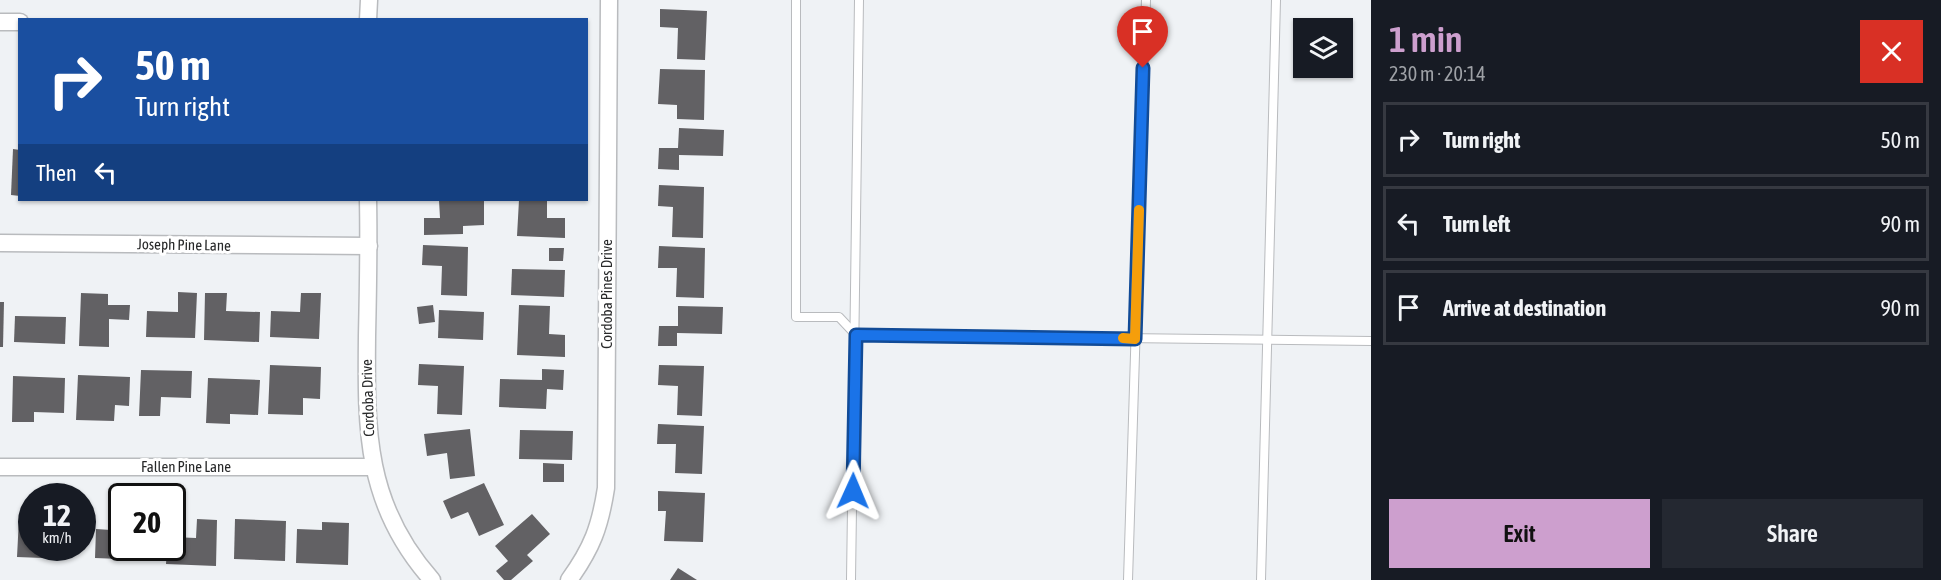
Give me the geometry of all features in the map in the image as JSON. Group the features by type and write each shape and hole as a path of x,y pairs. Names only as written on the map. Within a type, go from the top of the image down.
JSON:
{"street":[{"path":"368,18 369,0"},
{"name":"Cordoba Pines Drive","path":"569,580 590,550 601,521 606,488 609,0"},
{"path":"0,22 18,22"},
{"name":"Cordoba Drive","path":"369,201 366,414 373,466 394,527 416,562 432,580"},
{"name":"Joseph Pine Lane","path":"0,243 369,246"},
{"name":"Fallen Pine Lane","path":"0,467 373,466"}],"lane":[{"path":"796,0 796,317 838,317 856,335 1371,341"},
{"path":"851,580 860,0"},
{"path":"1128,580 1146,0"},
{"path":"1261,580 1276,0"}],"building":[{"path":"660,9 707,11 705,60 677,59 678,28 660,27"},
{"path":"660,69 705,70 704,120 677,119 677,105 658,104"},
{"path":"679,128 724,130 723,156 679,155 679,170 658,169 659,148 678,148"},
{"path":"13,149 18,150 18,196 11,195"},
{"path":"659,185 704,187 703,238 672,237 673,207 658,206"},
{"path":"439,201 484,201 484,225 463,226 463,234 424,235 424,218 440,218"},
{"path":"519,201 547,201 547,218 565,218 565,238 517,236"},
{"path":"423,245 468,247 467,296 441,295 442,266 422,265"},
{"path":"659,246 705,248 704,298 676,297 677,268 658,268"},
{"path":"549,248 564,248 563,261 549,261"},
{"path":"512,269 565,270 564,297 511,295"},
{"path":"178,292 197,293 195,338 146,337 147,311 178,312"},
{"path":"81,293 108,294 108,305 130,305 129,320 109,319 109,347 79,346"},
{"path":"205,293 227,293 226,311 260,312 259,342 204,340"},
{"path":"301,293 321,293 319,339 270,337 271,311 300,312"},
{"path":"0,302 4,302 3,347 0,347"},
{"path":"433,305 435,322 419,324 417,307"},
{"path":"519,305 550,306 549,334 565,335 565,357 517,355"},
{"path":"678,306 723,307 722,334 677,333 677,346 658,346 659,326 678,326"},
{"path":"439,310 484,312 483,340 438,338"},
{"path":"15,316 66,317 65,344 14,342"},
{"path":"419,364 464,366 462,415 437,414 438,386 418,385"},
{"path":"270,365 321,367 320,399 303,398 303,415 268,414"},
{"path":"659,365 704,366 702,416 677,415 678,386 658,385"},
{"path":"542,369 564,370 563,390 547,389 546,409 499,407 500,379 542,380"},
{"path":"141,370 192,371 191,398 161,397 160,416 139,416"},
{"path":"78,375 130,377 129,406 115,405 114,421 76,420"},
{"path":"13,376 65,378 64,413 34,412 34,422 12,422"},
{"path":"208,378 260,380 258,415 230,414 230,424 206,423"},
{"path":"658,424 704,426 702,474 675,473 676,444 657,444"},
{"path":"470,429 475,476 450,479 447,453 427,456 424,434"},
{"path":"520,430 573,431 572,460 519,459"},
{"path":"543,463 564,464 564,482 543,482"},
{"path":"484,483 504,525 479,536 468,512 451,519 443,501"},
{"path":"658,491 705,493 703,542 664,541 666,511 658,511"},
{"path":"532,514 550,534 527,555 533,561 511,580 504,580 496,571 508,561 495,546"},
{"path":"197,519 217,520 216,566 166,564 166,561 186,561 186,538 196,538"},
{"path":"235,519 286,521 285,561 234,559"},
{"path":"322,522 349,523 348,565 296,563 297,529 322,530"},
{"path":"96,529 108,530 108,559 96,558"},
{"path":"678,568 697,580 670,580"}],"slow traffic":[{"path":"1123,338 1135,339 1139,210"}],"route":[{"path":"853,491 856,335 1135,339 1143,68"}]}
